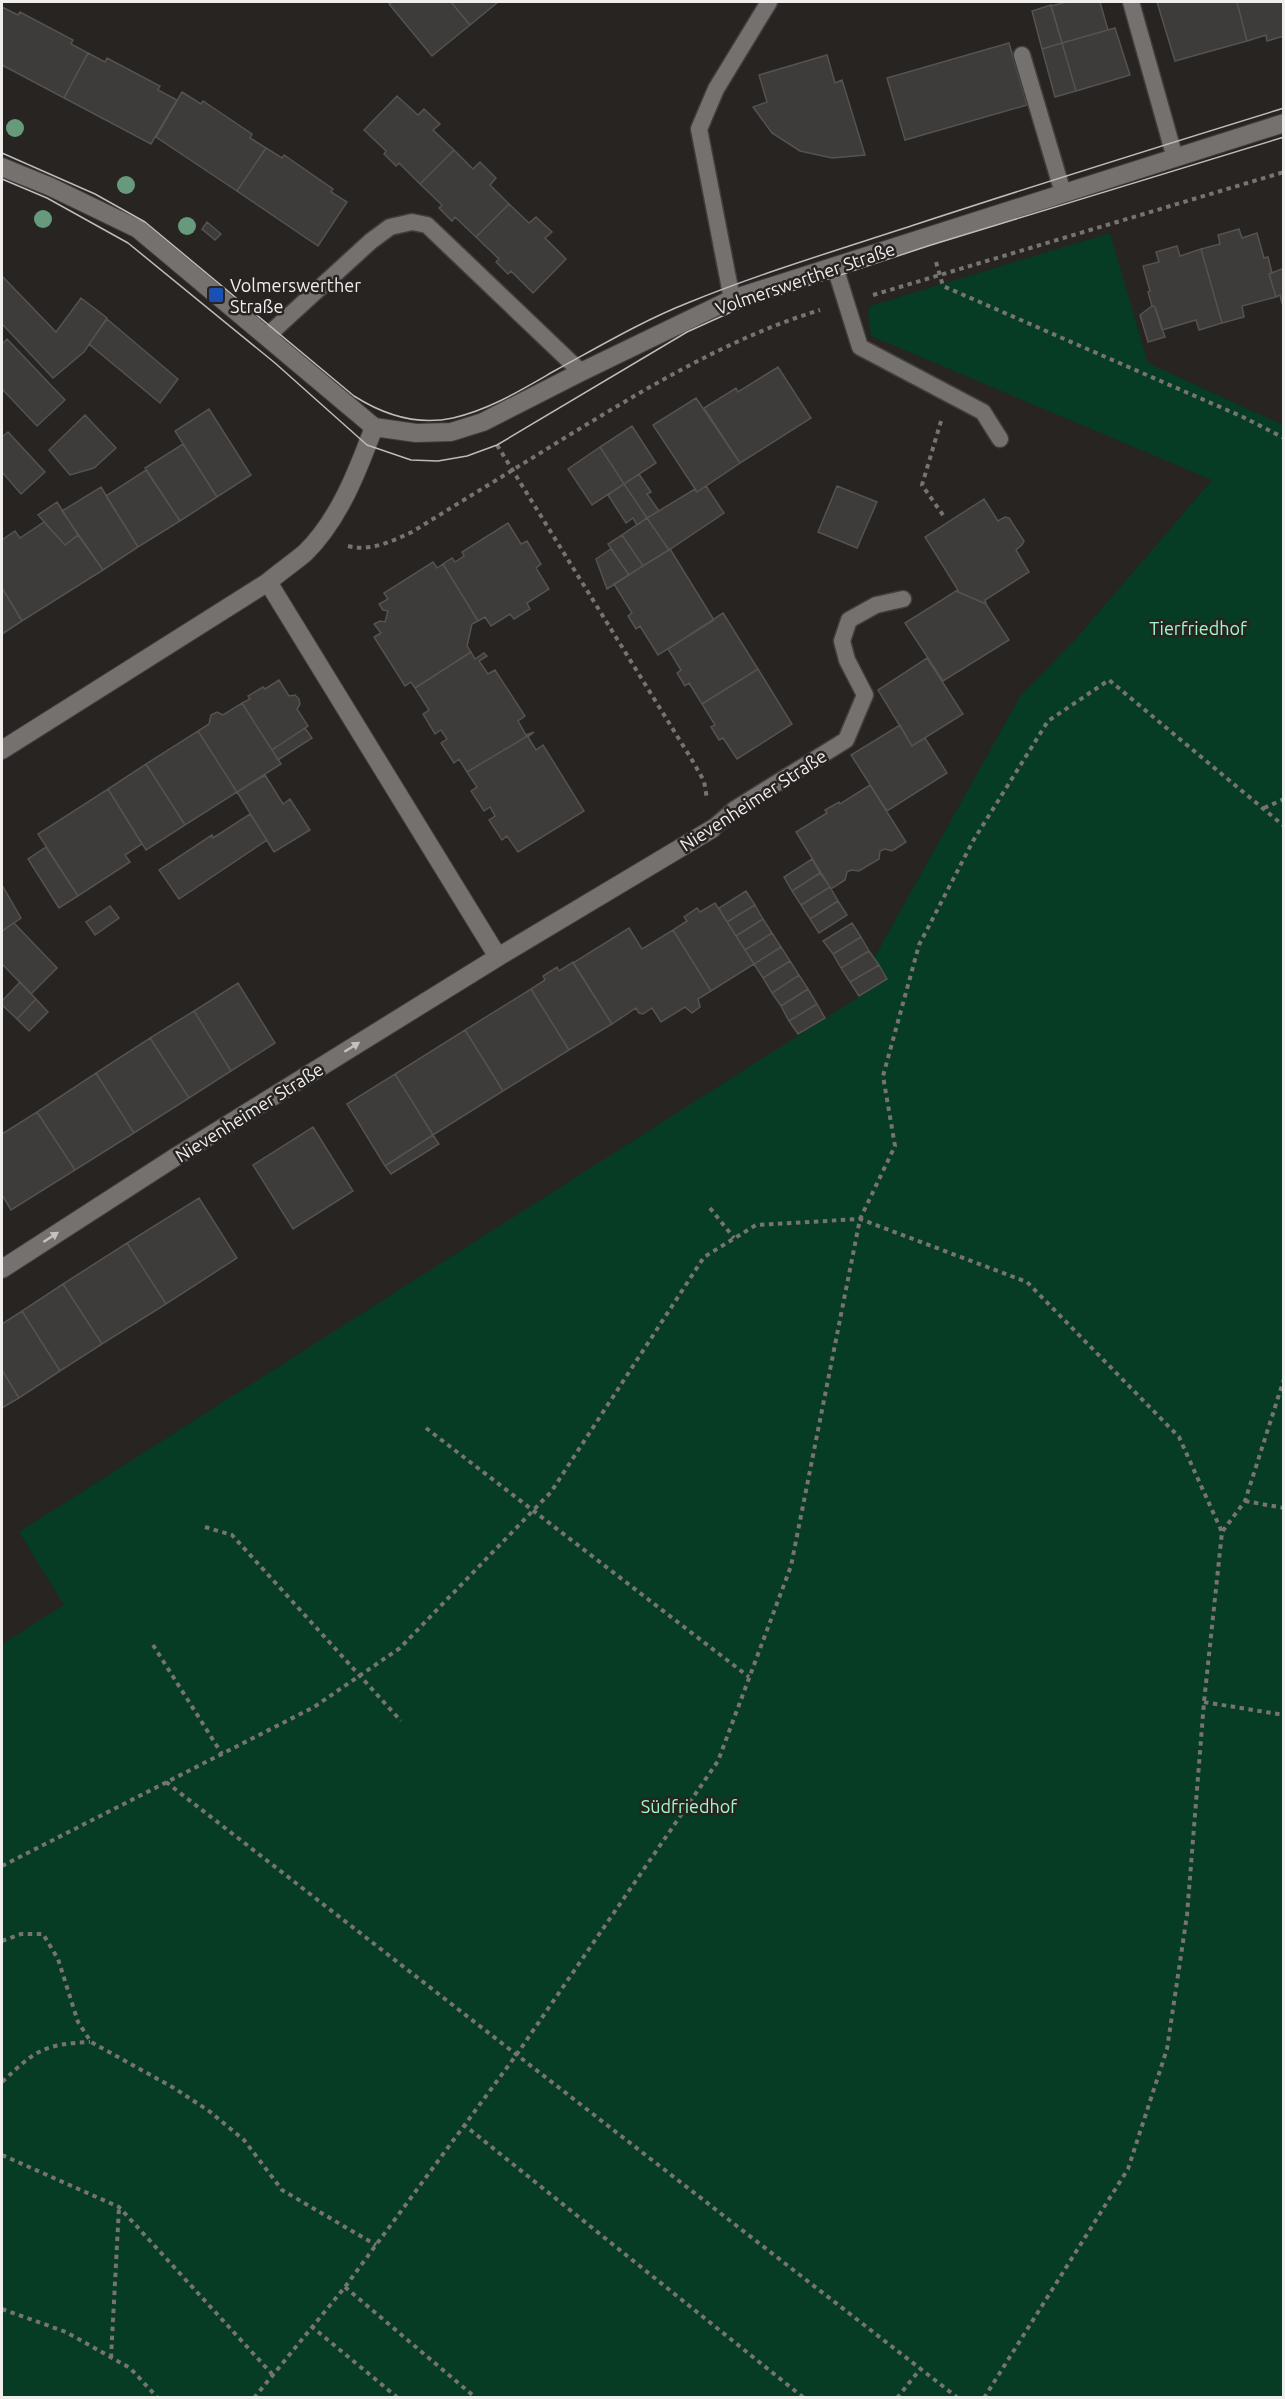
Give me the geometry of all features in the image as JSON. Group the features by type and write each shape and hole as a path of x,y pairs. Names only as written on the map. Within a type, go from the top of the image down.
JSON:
{"street":[{"name":"Volmerswerther Straße","path":"374,427 416,433 451,432 483,422 732,299 1284,123"},
{"path":"2,167 51,187 138,230 374,427 360,466 321,534 305,553 268,582 2,750"},
{"path":"268,582 498,957"},
{"name":"Nievenheimer Straße","path":"2,1269 177,1156 498,957 712,829"}],"lane":[{"path":"732,299 699,129 716,89 770,2"},
{"path":"1131,2 1175,158"},
{"path":"1022,55 1063,193"},
{"path":"266,337 371,241 390,227 412,222 427,225 581,372"},
{"path":"834,267 860,347 983,412 1000,439"},
{"name":"Nievenheimer Straße","path":"712,829 735,809 846,740 865,695 846,660 842,641 849,620 876,605 903,599"}],"path":[{"path":"321,534 333,542 358,549 384,545 412,532 682,369 758,333 846,303 1284,172"},
{"path":"928,236 943,286 1243,417 1284,438"},
{"path":"945,518 922,485 949,395"},
{"path":"483,422 704,781 712,829"},
{"path":"254,2397 345,2287 463,2124 517,2054 718,1761 791,1566 860,1220 896,1146 883,1076 919,945 973,842 1048,721 1109,680 1284,826"},
{"path":"1264,808 1284,799"},
{"path":"710,1208 734,1238"},
{"path":"2,1866 314,1707 400,1648 551,1492 704,1257 756,1225 860,1220 1027,1282 1179,1437 1222,1532 1204,1702 1187,1915 1167,2049 1128,2169 984,2397"},
{"path":"1222,1532 1245,1501 1284,1379"},
{"path":"426,1428 749,1677"},
{"path":"1245,1501 1284,1508"},
{"path":"205,1527 232,1534 401,1721"},
{"path":"153,1645 222,1754"},
{"path":"1204,1702 1284,1715"},
{"path":"166,1782 958,2397"},
{"path":"2,1941 21,1934 43,1934 58,1959 78,2022 91,2042 174,2088 209,2111 244,2140 282,2190 376,2245"},
{"path":"2,2082 30,2056 58,2043 91,2042"},
{"path":"463,2124 804,2397"},
{"path":"2,2155 119,2207 272,2374"},
{"path":"111,2358 119,2207"},
{"path":"345,2287 476,2397"},
{"path":"2,2309 66,2332 130,2368 158,2397"},
{"path":"311,2326 398,2397"},
{"path":"897,2397 921,2368"}],"green space":[{"name":"Südfriedhof","path":"1110,233 1148,363 1283,425 1283,2397 2,2398 2,1644 64,1605 19,1532 887,979 874,958 1021,695 1074,641 1212,480 871,336 868,314 870,306"}],"building":[{"path":"393,2 451,2 470,25 432,56 389,4"},
{"path":"451,2 498,2 470,25"},
{"path":"1067,2 1100,2 1108,30 1062,43 1051,6"},
{"path":"1157,2 1237,2 1247,41 1175,61"},
{"path":"1237,2 1284,2 1284,36 1267,41 1266,35 1247,41"},
{"path":"1051,5 1062,43 1042,49 1032,11"},
{"path":"2,7 18,15 20,12 73,40 71,44 88,53 64,98 2,65"},
{"path":"1115,28 1130,75 1076,91 1062,43"},
{"path":"1009,43 1027,105 905,140 887,78"},
{"path":"1062,43 1076,91 1055,97 1042,49"},
{"path":"88,53 105,62 107,58 160,86 158,90 177,100 151,144 64,98"},
{"path":"827,55 835,83 842,80 865,155 832,158 800,151 772,133 753,107 767,102 759,75"},
{"path":"182,92 201,104 203,101 252,134 250,138 266,148 237,191 156,137"},
{"path":"397,96 418,115 424,109 440,124 433,130 454,150 420,184 399,163 396,166 384,154 386,151 364,130"},
{"path":"266,148 282,158 284,155 333,189 331,192 347,202 318,246 237,191"},
{"path":"454,150 473,169 480,162 496,178 490,185 509,204 476,237 455,217 452,221 439,208 442,205 420,184"},
{"path":"509,204 529,223 536,217 552,232 545,238 566,259 533,293 511,271 508,274 496,262 499,259 476,237"},
{"path":"207,222 221,234 215,240 202,229"},
{"path":"1239,229 1242,238 1257,233 1264,258 1268,257 1272,273 1269,274 1276,297 1242,306 1244,317 1222,323 1201,249 1220,244 1218,235"},
{"path":"1177,246 1180,256 1201,249 1222,323 1199,330 1196,320 1162,330 1155,307 1152,306 1143,266 1159,262 1156,252"},
{"path":"1284,268 1284,303 1282,303 1280,295 1276,297 1269,274"},
{"path":"2,276 56,332 81,298 107,318 84,352 53,378 2,324"},
{"path":"1152,306 1155,307 1165,337 1148,342 1140,315"},
{"path":"107,319 178,379 160,403 89,344"},
{"path":"7,339 65,400 37,426 2,389 2,344"},
{"path":"778,367 811,418 740,463 704,408 736,388 738,392"},
{"path":"696,398 740,463 697,492 653,425"},
{"path":"209,409 251,475 217,497 175,431"},
{"path":"85,415 116,448 94,468 70,475 49,450"},
{"path":"632,426 656,463 624,484 600,447"},
{"path":"8,432 45,472 21,494 2,472 2,437"},
{"path":"183,444 217,497 180,521 145,468"},
{"path":"600,447 624,484 592,505 568,469"},
{"path":"146,470 180,521 138,547 106,496"},
{"path":"639,474 651,492 647,494 659,511 647,518 624,484"},
{"path":"624,484 647,518 637,525 633,518 626,523 608,495"},
{"path":"706,486 724,513 669,550 647,518 695,489 697,492"},
{"path":"837,486 877,502 857,548 818,532"},
{"path":"101,487 138,547 103,570 62,511"},
{"path":"984,499 998,521 1005,517 1009,518 1024,541 1016,550 1029,572 985,600 986,604 956,591 958,590 925,537"},
{"path":"57,502 78,535 65,545 38,515"},
{"path":"647,518 669,550 643,566 622,535"},
{"path":"44,522 65,545 78,535 103,570 22,621 2,588 2,540 15,531 20,538"},
{"path":"508,523 521,544 527,541 541,564 536,568 549,589 527,603 530,609 514,619 510,614 491,626 485,617 478,621 443,564 452,558 455,562 464,556 462,552"},
{"path":"622,535 643,566 629,575 608,544"},
{"path":"611,549 629,575 607,589 596,559"},
{"path":"670,549 714,620 658,655 640,626 636,629 628,616 632,613 614,584"},
{"path":"433,562 437,568 443,564 478,621 472,624 467,646 471,652 415,688 411,682 405,686 374,637 381,633 374,624 380,621 385,622 388,611 383,610 379,604 388,599 384,593"},
{"path":"2,588 22,621 2,634"},
{"path":"956,591 986,604 1009,640 943,681 905,623"},
{"path":"723,613 758,669 702,704 689,683 685,686 677,673 681,670 668,649"},
{"path":"471,652 475,659 484,653 487,656 479,661 488,674 495,670 525,716 518,721 526,735 534,732 467,772 459,759 454,763 441,743 447,739 441,730 435,734 423,714 429,710 415,688"},
{"path":"927,658 963,714 912,746 878,690"},
{"path":"758,669 792,724 737,759 723,738 719,740 711,727 715,725 702,704"},
{"path":"279,680 289,696 295,695 299,699 300,704 297,709 308,726 272,750 242,703 250,699 248,696"},
{"path":"242,703 281,764 237,792 198,731 209,724 211,715 217,712 223,715"},
{"path":"900,725 912,746 925,738 947,773 887,811 851,755"},
{"path":"305,728 312,738 278,760 272,750"},
{"path":"198,731 237,792 185,825 146,764"},
{"path":"534,732 528,737 536,750 543,745 584,811 518,852 507,836 502,840 489,820 495,816 490,807 484,811 471,791 477,787 467,772"},
{"path":"146,764 185,825 146,850 108,789"},
{"path":"265,775 283,804 290,799 310,830 274,852 237,792"},
{"path":"870,785 906,842 892,851 885,849 880,851 879,859 859,871 847,872 845,880 831,889 796,832 827,813 825,810 839,802 840,804"},
{"path":"108,789 142,844 125,855 130,862 78,896 38,834"},
{"path":"250,814 267,840 179,899 159,870 212,835 213,838"},
{"path":"46,847 78,896 59,908 28,859"},
{"path":"812,859 820,873 792,891 784,877"},
{"path":"820,873 830,887 801,905 792,891"},
{"path":"2,885 21,918 2,931"},
{"path":"830,887 838,901 810,919 801,905"},
{"path":"746,891 755,905 727,922 719,908"},
{"path":"838,901 847,915 819,933 810,919"},
{"path":"715,903 754,964 711,991 673,930 687,921 684,917 697,908 700,912"},
{"path":"755,905 763,919 736,936 727,922"},
{"path":"110,906 119,918 95,935 86,922"},
{"path":"763,919 772,933 745,950 736,936"},
{"path":"14,923 57,968 31,994 2,964 2,931"},
{"path":"852,923 861,937 833,954 823,941"},
{"path":"629,928 642,949 673,930 711,991 698,999 700,1007 692,1013 685,1007 661,1022 652,1008 643,1014 639,1013 636,1008 612,1024 573,963"},
{"path":"772,933 781,947 754,964 745,950"},
{"path":"861,937 869,951 841,968 833,954"},
{"path":"781,947 790,961 763,978 754,964"},
{"path":"869,951 879,965 850,982 841,968"},
{"path":"790,961 799,975 772,993 763,978"},
{"path":"573,962 612,1024 569,1050 531,989 545,980 543,976 557,967 559,971"},
{"path":"879,965 887,979 859,996 850,982"},
{"path":"799,975 808,989 781,1006 772,993"},
{"path":"20,982 36,999 17,1019 2,1005 2,1001"},
{"path":"238,983 275,1043 231,1071 194,1011"},
{"path":"531,989 569,1050 503,1091 465,1030"},
{"path":"808,989 817,1004 789,1021 781,1006"},
{"path":"36,999 48,1012 29,1031 17,1019"},
{"path":"817,1004 825,1018 798,1034 789,1021"},
{"path":"194,1011 231,1071 189,1098 150,1038"},
{"path":"465,1030 503,1091 433,1135 395,1074"},
{"path":"150,1038 189,1098 134,1133 96,1073"},
{"path":"96,1073 134,1133 75,1170 37,1112"},
{"path":"395,1074 433,1135 385,1166 347,1104"},
{"path":"37,1112 75,1170 11,1210 2,1195 2,1134"},
{"path":"313,1127 353,1191 293,1229 253,1165"},
{"path":"433,1135 439,1144 391,1174 385,1166"},
{"path":"199,1198 237,1258 166,1304 127,1243"},
{"path":"127,1243 166,1304 102,1344 63,1284"},
{"path":"63,1284 102,1344 60,1371 22,1311"},
{"path":"22,1311 60,1371 19,1398 2,1370 2,1324"},
{"path":"2,1370 19,1398 2,1408"}],"tram line":[{"path":"2,153 95,194 145,222 354,396 377,409 401,417 427,421 453,418 494,404 656,317 746,281 1009,194 1284,108"},
{"path":"2,179 47,198 128,243 275,363 367,445 411,460 438,461 467,456 497,445 687,332 740,308 931,245 1284,137"}],"place":[{"name":"Volmerswerther Straße","path":"216,295"}],"park label":[{"name":"Tierfriedhof","path":"1198,628"}]}
